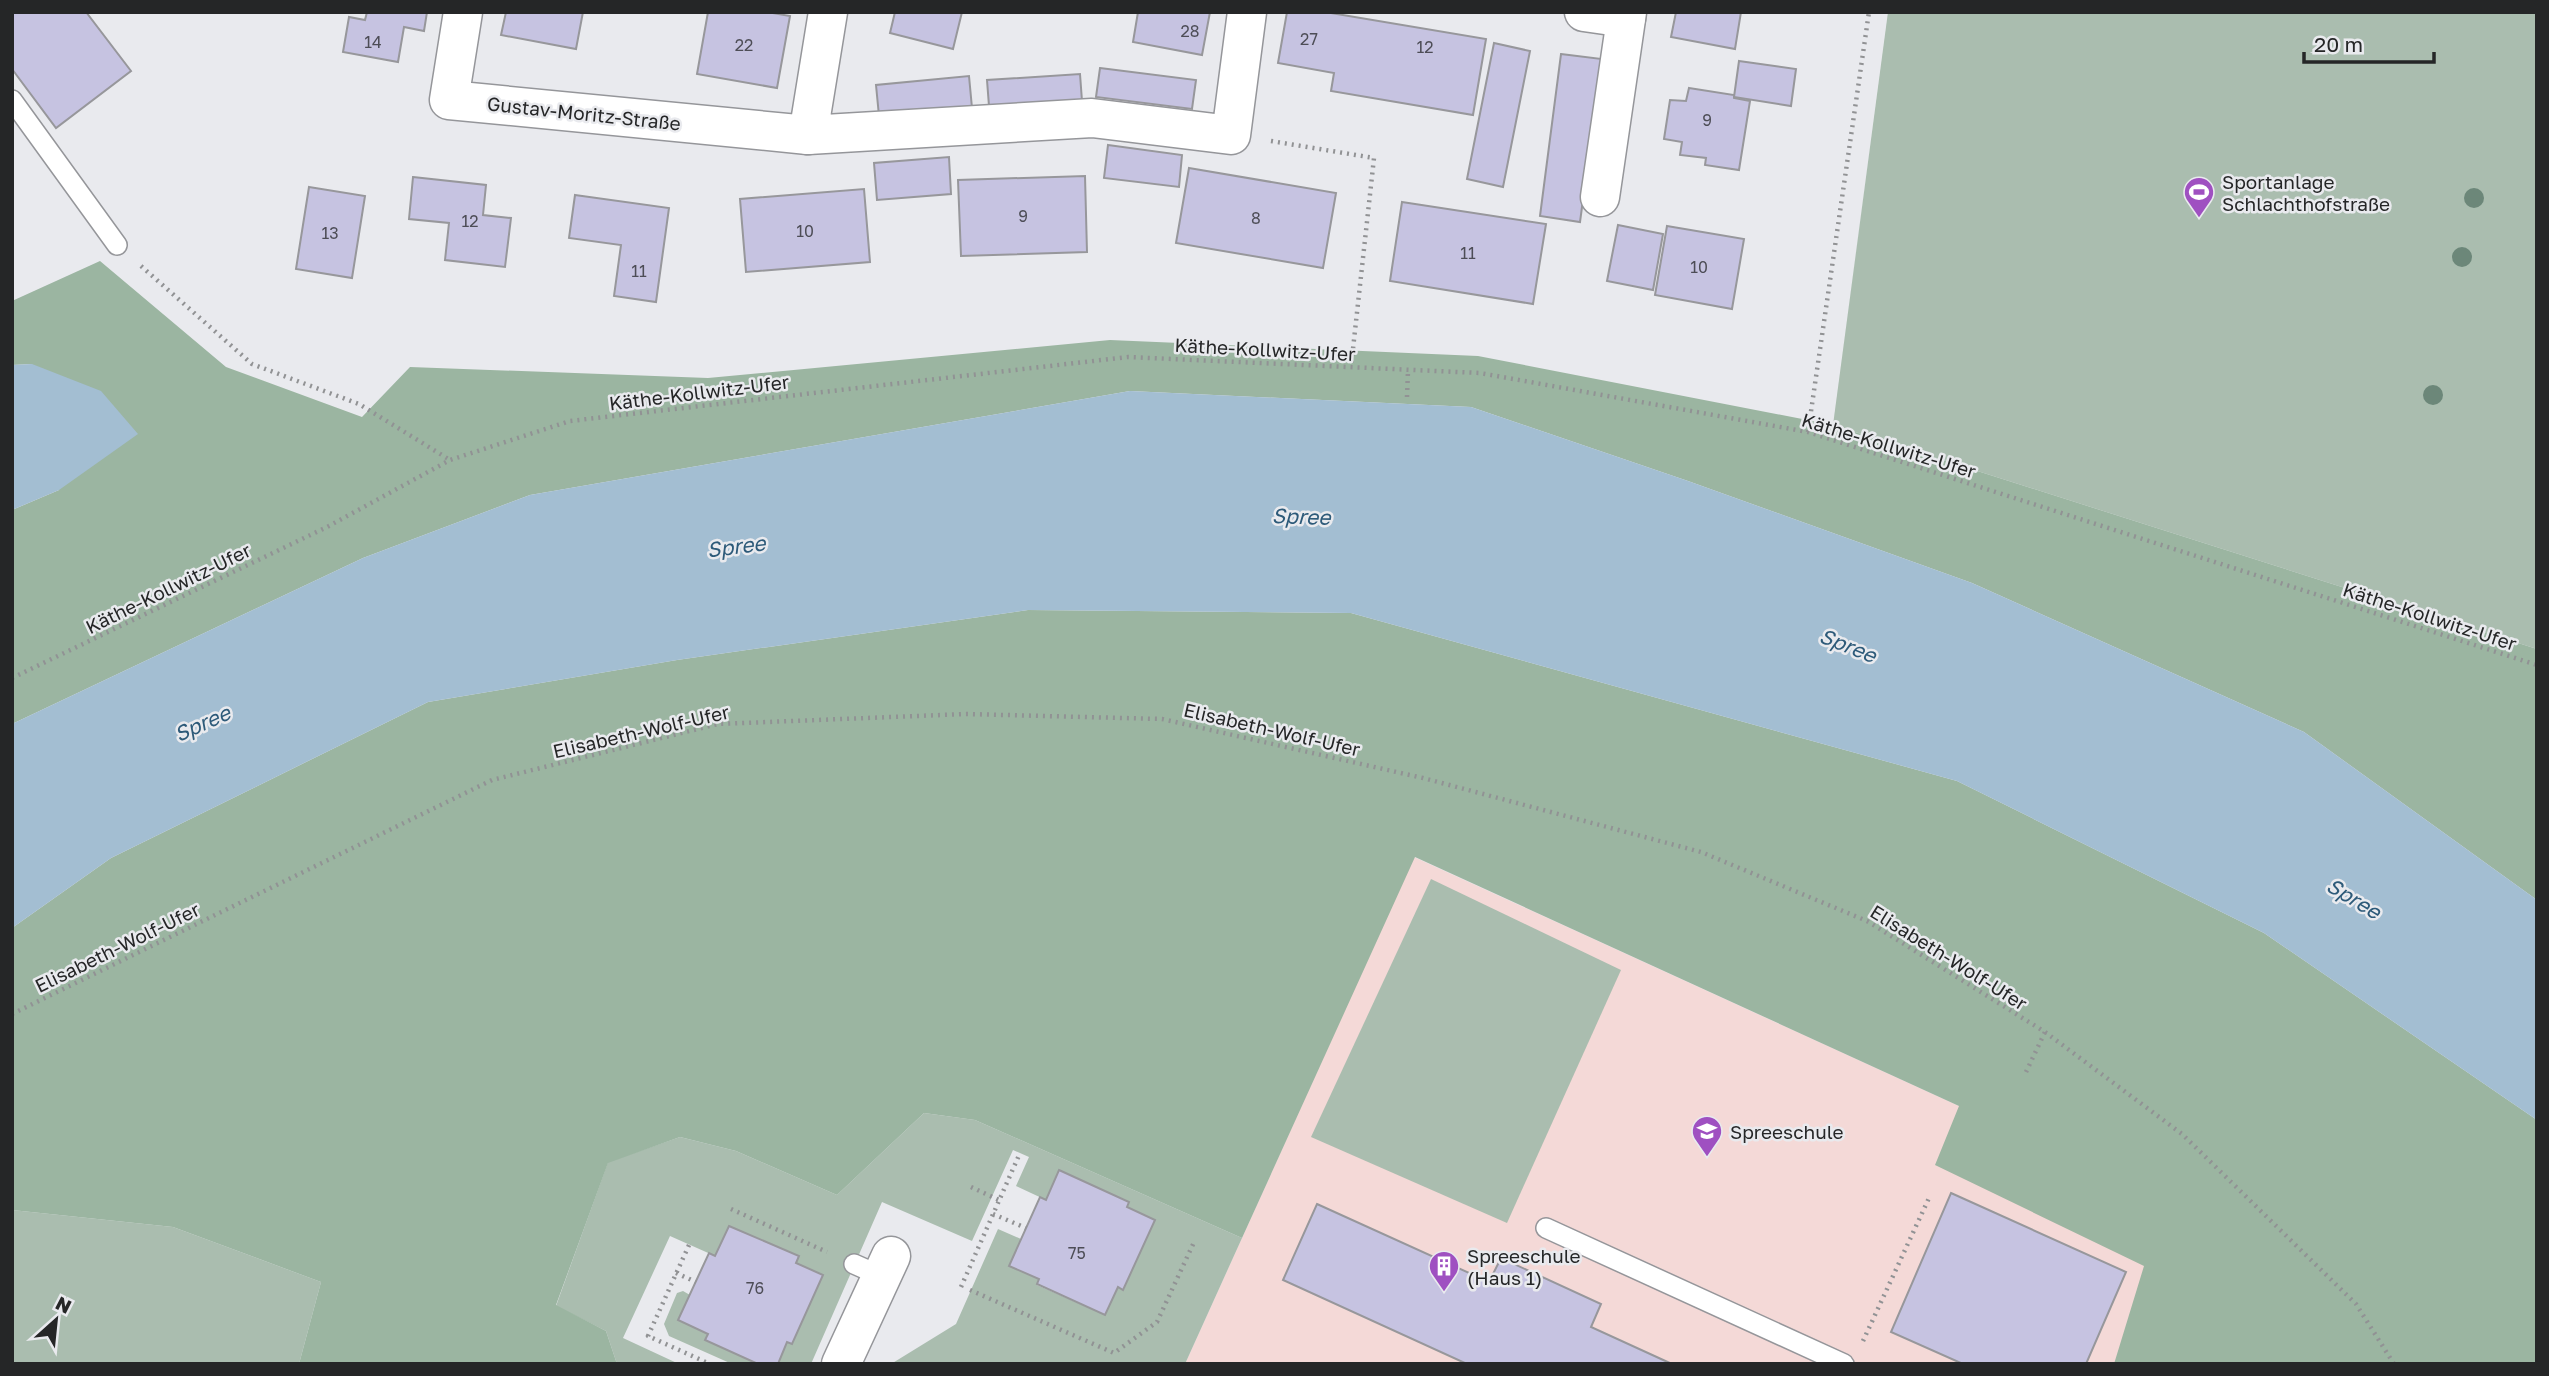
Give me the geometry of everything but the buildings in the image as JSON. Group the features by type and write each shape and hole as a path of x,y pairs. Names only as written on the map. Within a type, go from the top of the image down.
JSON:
{"street":[{"name":"Gustav-Moritz-Straße","path":"463,12 449,100 808,135 1092,118 1231,135"},
{"path":"808,135 828,12"},
{"path":"1231,135 1247,12"},
{"path":"1584,12 1626,15 1600,197"},
{"path":"841,1364 875,1265"}],"lane":[{"path":"12,100 117,244"},
{"path":"1546,1228 1851,1358"}],"path":[{"path":"1808,432 1869,12"},
{"path":"1231,135 1374,158 1351,367"},
{"path":"117,244 251,364 359,404 450,460"},
{"name":"Käthe-Kollwitz-Ufer","path":"12,678 327,527 450,460 570,421 1128,357 1480,373 1808,432 2537,665"},
{"path":"1407,397 1408,370"},
{"name":"Elisabeth-Wolf-Ufer","path":"12,1014 492,780 718,724 966,714 1162,719 1423,778 1701,852 1867,920 2045,1032 2182,1134 2356,1304 2395,1364"},
{"path":"2026,1072 2045,1032"},
{"path":"961,1287 1020,1153"},
{"path":"971,1187 999,1200"},
{"path":"1851,1358 1929,1198"},
{"path":"731,1209 875,1265"},
{"path":"993,1214 1026,1228"},
{"path":"970,1290 1114,1353 1157,1321 1195,1240"},
{"path":"690,1245 648,1336 710,1364"},
{"path":"676,1273 696,1282"}],"shaded area":[{"name":"Spreeschule","path":"1414,857 1959,1106 2346,1364 1185,1364"}],"green space":[{"name":"Sportanlage Schlachthofstraße","path":"1888,12 2537,12 2537,649 1833,425"},
{"path":"100,261 226,367 362,417 410,367 708,378 1110,340 1478,356 1833,425 2537,649 2537,900 2304,732 1972,583 1688,481 1471,407 1130,391 530,495 363,558 12,724 12,510 59,490 32,364 12,365 12,301"},
{"path":"1028,610 1351,613 1957,781 2264,933 2537,1120 2537,1364 2114,1364 2144,1266 1935,1165 1959,1106 1415,857 1242,1238 975,1120 924,1113 837,1195 736,1151 680,1137 608,1163 556,1305 606,1331 617,1364 299,1364 321,1282 173,1227 12,1210 12,928 111,858 428,702 677,660"},
{"path":"1431,879 1621,970 1507,1223 1311,1137"},
{"path":"924,1113 975,1120 1242,1238 1185,1364 891,1364 956,1324 998,1229 1021,1239 1009,1266 1039,1279 1037,1285 1105,1315 1118,1287 1124,1289 1154,1220 1127,1207 1129,1202 1060,1171 1046,1200 1016,1186 1029,1157 1013,1150 972,1241 882,1202 811,1364 778,1364 787,1342 791,1344 823,1275 796,1263 798,1256 729,1226 715,1256 670,1236 623,1338 679,1364 617,1364 606,1331 556,1306 608,1162 680,1137 736,1151 837,1195"},
{"path":"12,1210 173,1227 321,1282 299,1364 12,1364"},
{"path":"683,1291 690,1295 678,1320 708,1334 758,1364 732,1364 669,1336 664,1324 677,1293"}],"water":[{"path":"32,364 101,391 138,434 59,490 12,510 12,365"},
{"name":"Spree","path":"1130,391 1471,407 1688,481 1972,583 2304,732 2537,900 2537,1120 2264,933 1957,781 1351,613 1028,610 677,660 428,702 111,858 12,928 12,724 363,558 530,495"}],"place":[{"name":"Sportanlage Schlachthofstraße","path":"2199,219"},
{"name":"Spreeschule","path":"1707,1158"},
{"name":"Spreeschule (Haus 1)","path":"1444,1293"}]}
